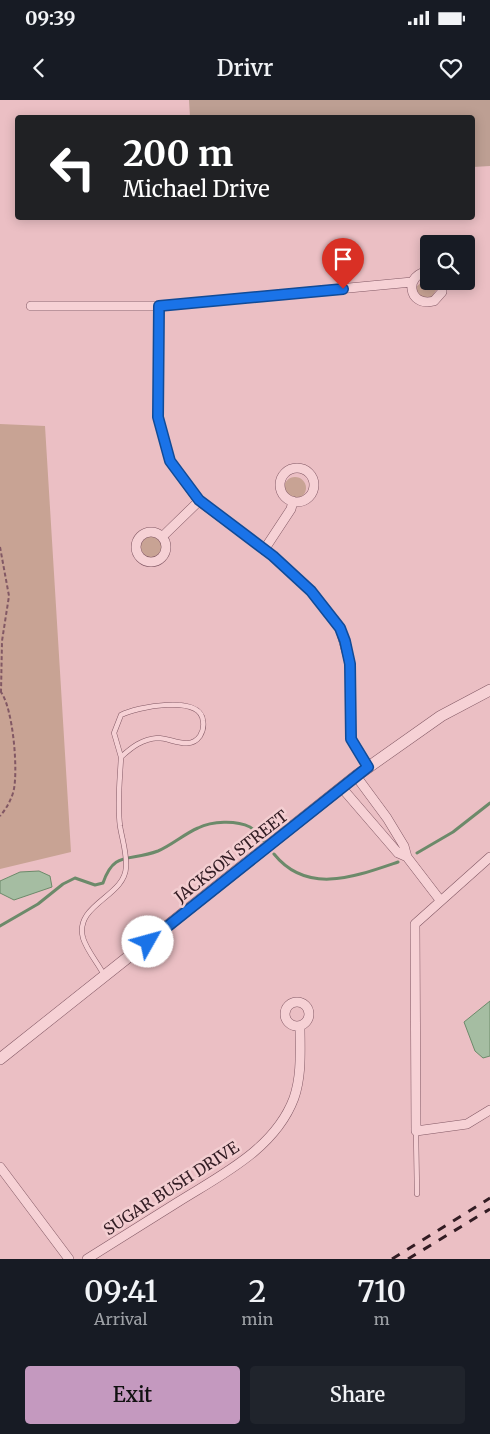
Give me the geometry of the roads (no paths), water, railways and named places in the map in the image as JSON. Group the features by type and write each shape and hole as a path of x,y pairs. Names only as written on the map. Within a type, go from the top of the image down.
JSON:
{"street":[{"path":"31,306 159,306 412,282 420,273"},
{"path":"412,282 413,294 422,302 428,303 439,298 442,290"},
{"path":"159,306 160,427 170,461 199,500 264,550 311,591 340,628 350,664 351,739 368,767"},
{"path":"163,536 199,500"},
{"path":"264,550 291,509 293,501"},
{"name":"JACKSON STREET","path":"0,1059 356,776 441,716 490,690"},
{"path":"356,776 387,818 404,846 407,857 440,900"},
{"path":"342,788 398,853 407,857"},
{"path":"490,857 414,924 416,1131 467,1124 490,1110"},
{"name":"SUGAR BUSH DRIVE","path":"87,1259 238,1164 268,1139 285,1116 297,1088 300,1058 300,1026"},
{"path":"0,1166 69,1259"}],"lane":[{"path":"104,976 87,947 82,929 88,914 99,901 122,881 126,868 120,824 121,757 114,733 121,715 130,710 187,705 197,710 203,717 204,727 200,736 193,742 184,744 159,738 149,740 140,742 121,757"},
{"path":"416,1131 417,1194"}],"waterway":[{"path":"417,853 453,832 490,803"},
{"path":"0,926 38,904 63,884 75,878 95,885 103,883 107,873 118,861 158,851 193,830 210,824 238,823 252,828 264,841"},
{"path":"274,854 287,867 301,875 316,879 348,877 398,862"}],"railway":[{"path":"392,1259 490,1198"},
{"path":"408,1259 490,1209"}]}
